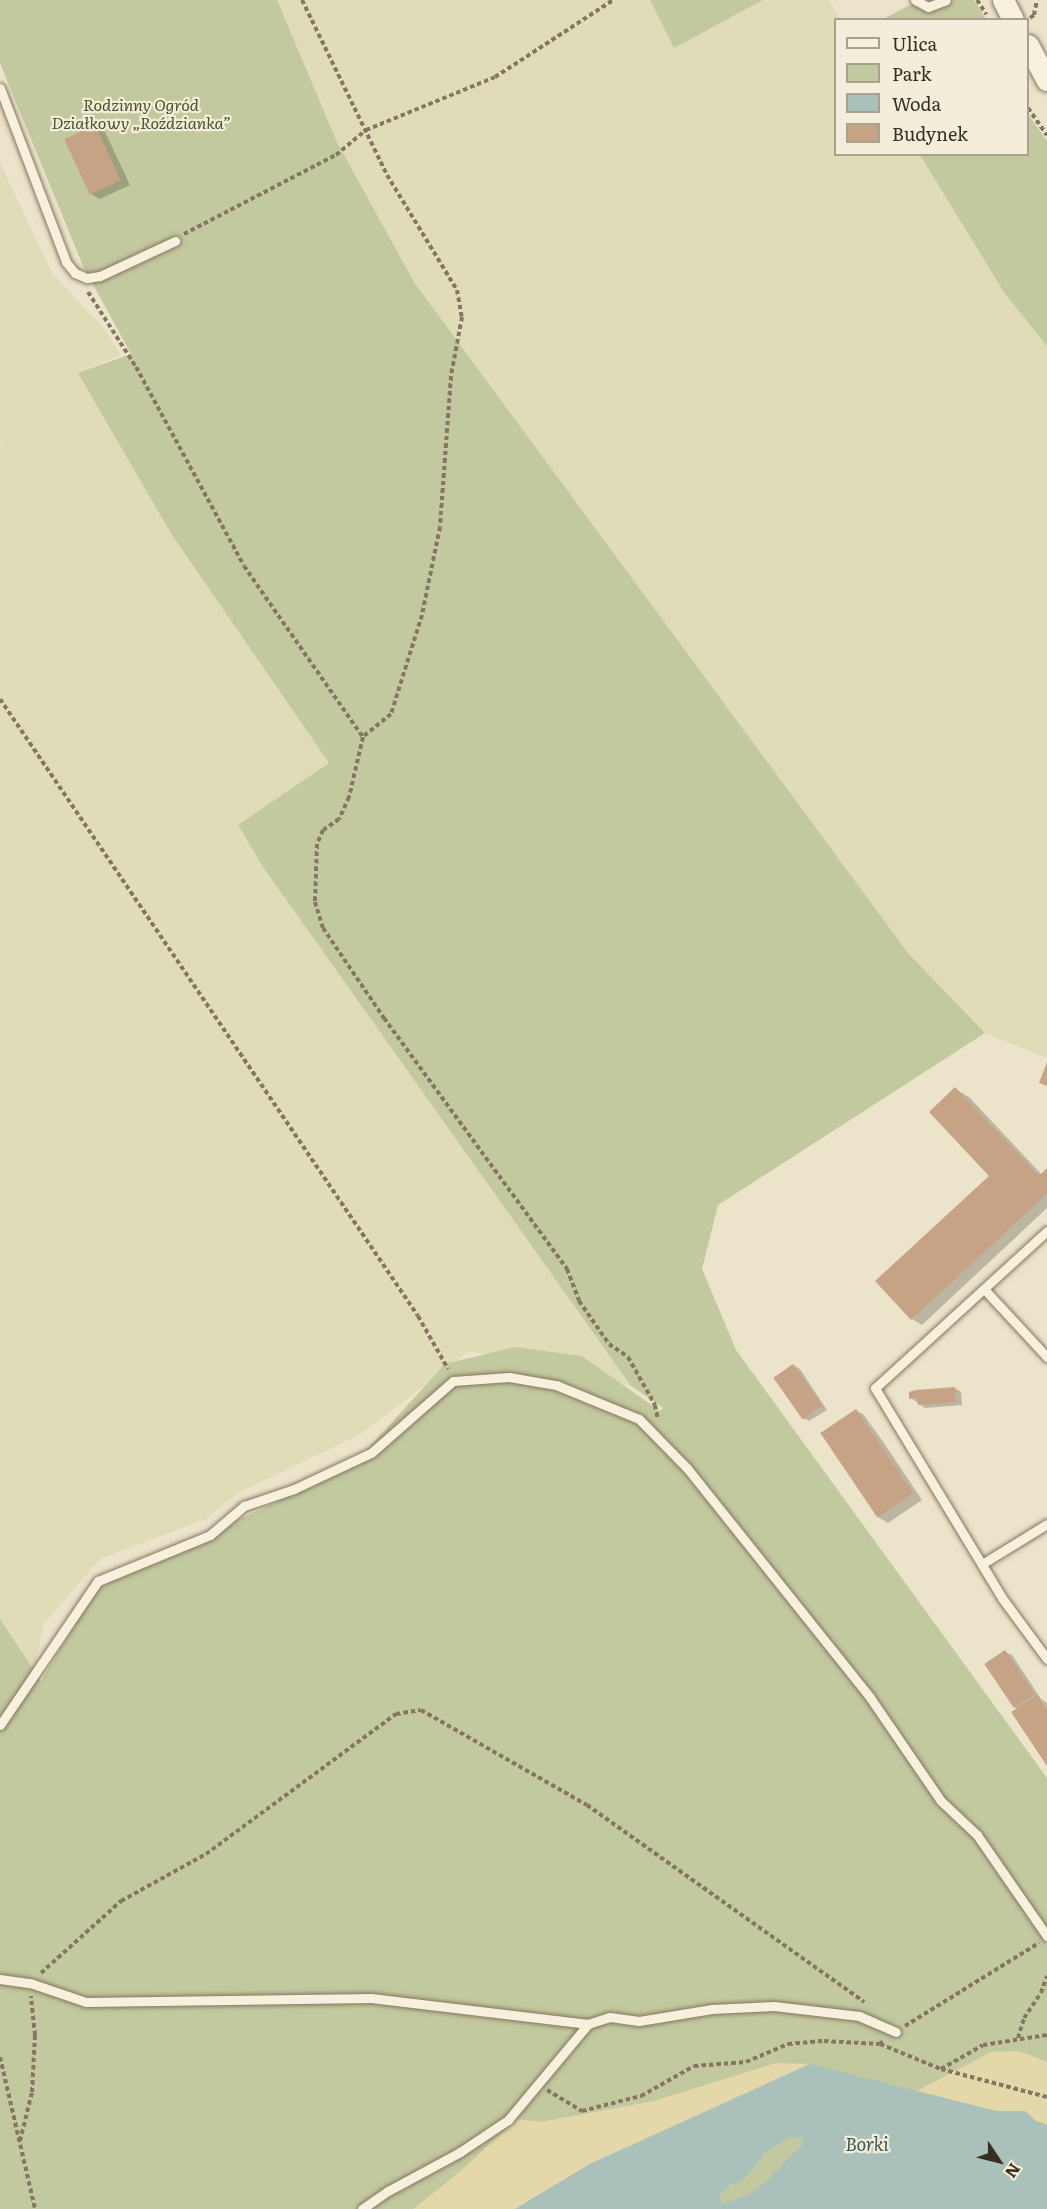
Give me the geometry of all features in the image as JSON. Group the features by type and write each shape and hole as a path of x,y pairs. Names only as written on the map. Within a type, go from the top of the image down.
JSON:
{"street":[{"path":"1003,0 1020,18"},
{"path":"1029,47 1047,80"}],"lane":[{"path":"915,0 928,7 946,0"},
{"path":"0,88 66,262 75,273 83,276 100,276 175,242"},
{"path":"1047,1231 875,1388 1002,1598 1047,1659"},
{"path":"984,1289 1047,1356"},
{"path":"0,1725 98,1581 210,1535 244,1506 294,1489 371,1453 453,1381 510,1377 556,1385 639,1419 687,1468 869,1696 941,1801 977,1834 1047,1937"},
{"path":"982,1564 1047,1524"},
{"path":"0,1979 30,1983 86,2002 371,1998 588,2024 610,2017 639,2022 712,2008 774,2006 859,2016 896,2032"},
{"path":"362,2209 388,2191 460,2152 508,2120 588,2024"}],"path":[{"path":"302,0 387,175 458,290 462,317 451,376 441,527 422,615 391,714 363,737 349,797 339,819 323,830 317,844 315,902 323,928 462,1126 567,1269 579,1301 609,1344 628,1357 655,1405 659,1422 652,1430"},
{"path":"175,242 187,230 336,155 366,130 495,77 613,0"},
{"path":"977,0 988,18"},
{"path":"1024,18 1034,15 1037,0"},
{"path":"1029,109 1047,135"},
{"path":"83,276 84,286 136,367 244,566 363,737"},
{"path":"0,699 418,1316 445,1359 453,1381"},
{"path":"20,2141 32,2092 34,2035 30,1983 121,1901 206,1854 396,1714 421,1710 587,1806 794,1955 854,1993 871,2008"},
{"path":"879,2044 1047,1937"},
{"path":"1018,2038 1024,2018 1041,1993 1047,1977"},
{"path":"941,2069 983,2045 1047,2035"},
{"path":"538,2084 582,2111 641,2096 694,2066 746,2062 788,2044 824,2041 879,2044 941,2069 1047,2097"},
{"path":"0,2057 35,2209"}],"shaded area":[{"path":"277,0 650,0 674,47 763,0 829,0 840,18 834,18 834,156 921,156 1005,294 1047,346 1047,1058 985,1033 908,953 414,282 337,142"},
{"path":"0,163 53,275 106,330 120,355 79,373 172,535 329,763 238,826 263,867 631,1386 469,1351 361,1434 238,1493 206,1519 100,1559 43,1625 34,1673 0,1625 0,443 20,483 0,440"}],"green space":[{"name":"Rodzinny Ogród Działkowy „Roździanka”","path":"0,0 277,0 337,142 414,282 908,953 985,1033 718,1205 702,1269 736,1350 1047,1778 1047,2209 0,2209 0,1619 41,1681 94,1593 140,1559 217,1530 352,1466 445,1364 515,1347 582,1356 660,1411 663,1408 631,1386 263,867 238,825 329,763 172,535 78,373 131,354 83,266 0,63"},
{"path":"650,0 763,0 674,48"},
{"path":"920,0 974,0 985,18 885,18"},
{"path":"1029,115 1047,141 1047,346 1005,294 921,156 1029,156"}],"sand":[{"path":"1019,2051 1047,2062 1047,2125 1036,2121 1025,2111 996,2111 917,2091 991,2052"},
{"path":"776,2063 810,2064 590,2164 515,2209 413,2209 456,2175 517,2119 541,2122 654,2101"}],"water":[{"name":"Borki","path":"810,2064 996,2111 1025,2111 1036,2121 1047,2125 1047,2209 515,2209 590,2164","holes":["790,2137 802,2138 802,2146 782,2164 780,2170 774,2171 770,2179 748,2195 724,2204 719,2200 721,2193 730,2185 743,2180 766,2152"]}],"building":[{"path":"95,125 121,180 90,195 64,139"},
{"path":"1047,1062 1047,1086 1039,1083"},
{"path":"955,1087 1039,1176 1047,1168 1047,1194 911,1320 875,1281 989,1176 929,1112"},
{"path":"793,1364 822,1406 803,1420 773,1378"},
{"path":"955,1387 956,1402 918,1405 917,1398 909,1399 909,1392 916,1390"},
{"path":"856,1409 913,1494 877,1518 820,1433"},
{"path":"1005,1650 1035,1694 1014,1708 984,1664"},
{"path":"1037,1695 1047,1710 1047,1766 1011,1712"}]}
